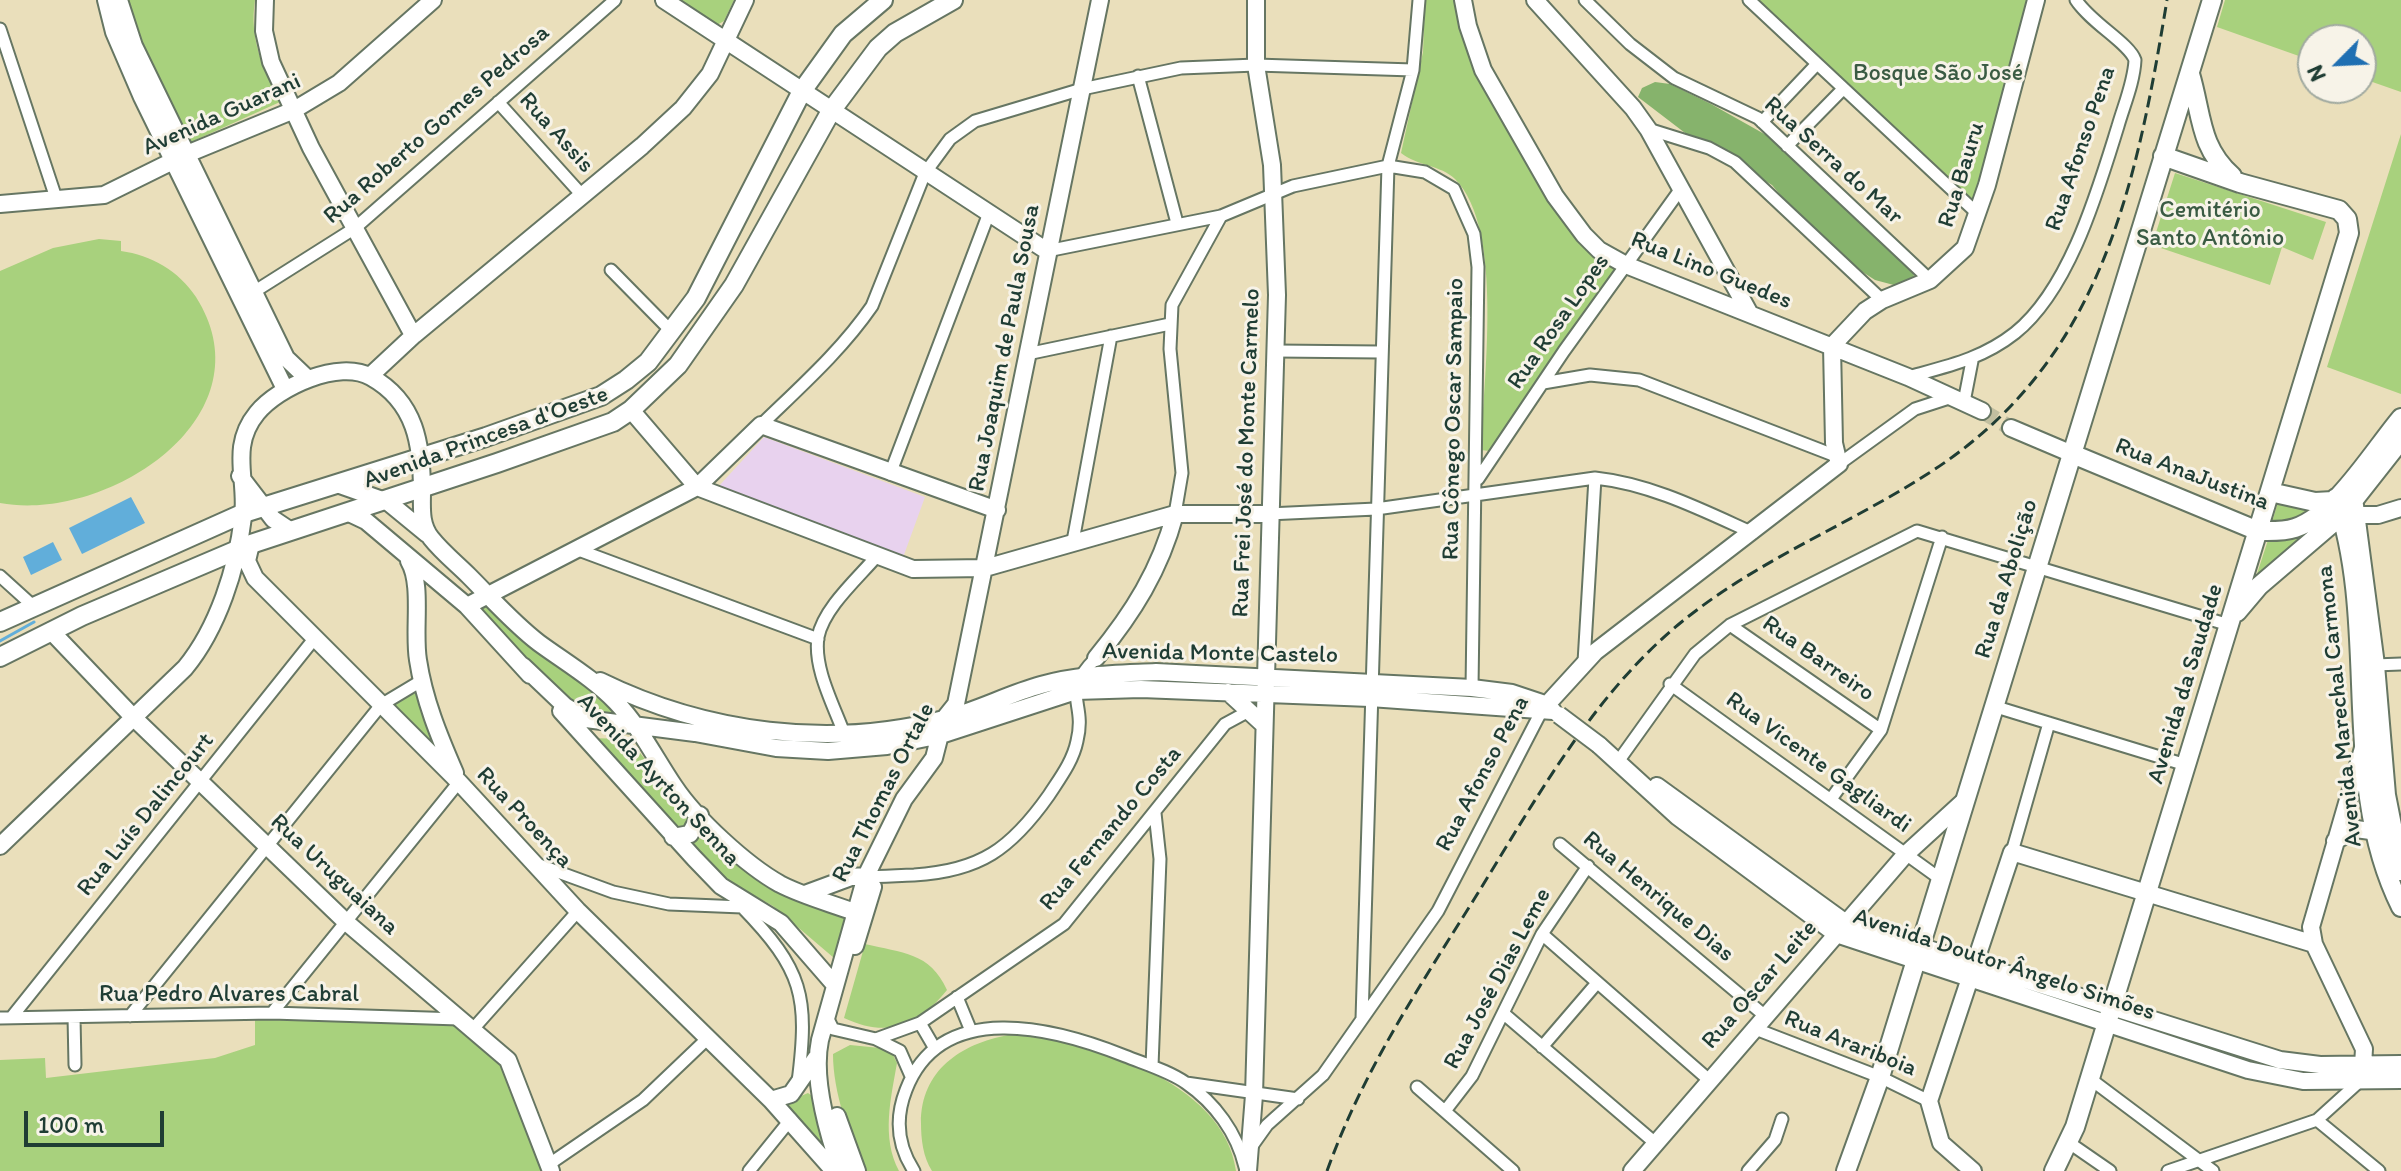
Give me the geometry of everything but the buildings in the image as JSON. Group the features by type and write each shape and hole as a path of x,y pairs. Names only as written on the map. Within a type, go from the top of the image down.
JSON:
{"main road":[{"path":"106,0 121,50 180,158 248,296 285,389"},
{"path":"119,0 129,35 180,158"},
{"path":"265,0 267,48 294,110 413,335"},
{"name":"Avenida Guarani","path":"0,204 104,195 180,158 294,110 339,83 433,0"},
{"path":"664,0 1047,251"},
{"path":"370,376 413,335 642,146 683,108 710,74 745,0"},
{"name":"Avenida Princesa d'Oeste","path":"0,622 32,605 244,513 420,460 601,396 648,362 672,332 720,255 802,91 843,34 883,0"},
{"name":"Avenida Princesa d'Oeste","path":"0,657 51,631 245,547 613,422 631,410 678,365 734,285 831,111 878,48 895,33 953,0"},
{"name":"Rua Joaquim de Paula Sousa","path":"960,716 985,568 1100,0"},
{"name":"Rua Frei José do Monte Carmelo","path":"1250,1148 1254,1095 1268,514 1276,351 1274,193 1256,65 1256,0"},
{"name":"Rua Lino Guedes","path":"1463,0 1483,70 1555,196 1599,250 1626,265 1908,377 1982,411"},
{"path":"1535,0 1633,108 1648,129 1750,314"},
{"name":"Rua Bauru","path":"1832,346 1865,311 1882,300 1930,280 1965,248 1978,214 2036,0"},
{"name":"Rua da Abolição","path":"1846,1171 1880,1077 2173,121 2192,80 2212,0"},
{"path":"2192,80 2207,147 2217,163 2240,183"},
{"path":"2163,156 2240,183"},
{"name":"Avenida da Saudade","path":"2054,1171 2068,1142 2089,1078 2349,233 2347,219 2339,210 2240,183"},
{"path":"1705,296 1724,292 1732,282"},
{"path":"248,296 286,358 308,379"},
{"path":"1832,346 1837,460"},
{"path":"255,578 247,561 239,474 239,453 245,433 257,413 285,389 334,373 370,376 395,396 411,417 420,440 423,520 431,538"},
{"path":"631,410 697,487 876,557 929,571 985,568 1175,514 1268,514"},
{"path":"2346,504 2401,418"},
{"path":"467,606 697,487 761,425 997,510"},
{"path":"2011,428 2070,453"},
{"path":"2230,623 2259,586 2346,504 2401,440"},
{"path":"445,451 443,466 454,477"},
{"name":"Rua AnaJustina","path":"2070,453 2258,531 2294,528 2346,504"},
{"name":"Rua Afonso Pena","path":"1550,710 1584,662 1753,533 1837,460"},
{"path":"239,474 279,525 291,531"},
{"path":"337,484 384,500"},
{"path":"2270,492 2309,501 2369,503 2400,508"},
{"name":"Avenida Ayrton Senna","path":"384,500 431,538 529,634 615,700 638,727 676,789 767,877 854,912"},
{"name":"Avenida Marechal Carmona","path":"2346,504 2375,665 2389,844 2401,871"},
{"name":"Avenida Marechal Carmona","path":"2346,504 2365,743 2401,907"},
{"name":"Avenida Ayrton Senna","path":"347,512 366,521 467,606 673,837 744,905 781,923 834,984"},
{"path":"1096,658 1121,628 1151,581 1166,547 1175,514"},
{"path":"0,846 195,656 245,547"},
{"path":"407,557 415,575 421,681 438,736 459,782"},
{"path":"229,581 242,576 255,578"},
{"name":"Rua Proença","path":"255,578 459,782 578,911 841,1168"},
{"path":"415,595 430,584 444,586"},
{"name":"Rua Uruguaiana","path":"51,631 134,718 346,922 508,1060 550,1168"},
{"name":"Avenida Monte Castelo","path":"566,661 640,698 699,717 772,732 848,742"},
{"name":"Avenida Ayrton Senna","path":"523,666 579,716 638,727"},
{"name":"Avenida Monte Castelo","path":"638,727 776,748 848,742 891,731 942,727 960,716 1019,692 1156,672 1264,685 1371,690 1550,710"},
{"name":"Avenida Monte Castelo","path":"1077,683 1228,692 1264,685"},
{"name":"Avenida Monte Castelo","path":"1371,690 1472,688 1512,693 1550,710 1611,755"},
{"path":"1228,692 1264,725"},
{"name":"Rua Thomas Ortale","path":"841,1168 821,1095 816,1058 830,1022 871,876 960,716"},
{"name":"Rua Thomas Ortale","path":"857,1171 831,1094 827,1061 834,984 854,912 904,799 934,758 942,727"},
{"path":"659,763 667,729"},
{"path":"2361,1073 2361,1041 2314,944 2312,914 2365,743"},
{"name":"Avenida Doutor Ângelo Simões","path":"1611,755 1841,929 2107,1016 2248,1070 2303,1081 2401,1064"},
{"name":"Rua Oscar Leite","path":"1637,1169 1654,1142 1907,853 1963,802"},
{"path":"673,837 690,834 700,815"},
{"path":"2335,841 2356,829 2389,844"},
{"path":"1973,1171 1941,1143 1929,1101 2012,852 2314,944"},
{"path":"805,894 851,877 871,876"},
{"path":"771,1100 786,1097 797,1087 816,1058"},
{"name":"Avenida Doutor Ângelo Simões","path":"2361,1073 2401,1080"},
{"path":"797,1087 821,1095"},
{"path":"1247,1171 1250,1148"}],"street":[{"name":"Rua Roberto Gomes Pedrosa","path":"248,296 355,228 615,0"},
{"path":"1362,1019 1388,166 1413,70 1419,0"},
{"name":"Rua Serra do Mar","path":"1585,0 1630,44 1674,78 1726,101 1762,122 1930,280"},
{"path":"1749,0 1978,214"},
{"name":"Rua Afonso Pena","path":"1908,377 1972,361 2017,332 2056,281 2100,181 2133,78 2133,55 2086,15 2076,0"},
{"path":"0,29 57,201"},
{"path":"761,425 841,347 872,306 925,173 950,139 975,121 1082,89 1181,68 1256,65 1413,70"},
{"path":"1762,122 1816,65"},
{"path":"1138,76 1177,223"},
{"path":"1787,146 1843,89"},
{"name":"Rua Assis","path":"498,102 581,194"},
{"path":"1648,129 1687,140 1735,162 1882,300"},
{"path":"1660,153 1687,140"},
{"path":"1047,251 1221,216 1274,193 1388,166"},
{"name":"Rua Cônego Oscar Sampaio","path":"1388,166 1425,172 1454,189 1474,234 1478,267 1472,688"},
{"name":"Rua Rosa Lopes","path":"1477,480 1680,190"},
{"path":"890,474 989,213"},
{"path":"1175,514 1182,473 1170,324 1179,286 1221,216"},
{"path":"611,270 672,332"},
{"path":"1027,354 1170,324"},
{"path":"1073,541 1111,336"},
{"path":"1276,351 1380,352"},
{"path":"1959,399 1972,361"},
{"path":"1543,383 1590,375 1639,380 1837,460"},
{"name":"Rua Afonso Pena","path":"1915,409 1926,385"},
{"name":"Rua Afonso Pena","path":"1837,460 1915,409 1959,399"},
{"path":"1268,514 1376,509 1595,478 1623,481 1656,492 1753,533"},
{"path":"1584,662 1595,478"},
{"path":"1611,755 1695,654 1730,625 1920,530 2230,623"},
{"path":"1831,799 1881,730 1942,537"},
{"path":"576,549 818,639"},
{"path":"848,742 822,669 818,639 836,605 876,557"},
{"path":"0,576 32,605"},
{"name":"Rua Barreiro","path":"1730,625 1881,730"},
{"name":"Rua Luís Dalincourt","path":"5,1018 201,782 314,639"},
{"path":"871,876 965,869 998,852 1014,838 1042,804 1073,755 1080,724 1077,683 1096,658"},
{"path":"2375,665 2401,664"},
{"path":"130,1016 381,705 421,681"},
{"name":"Rua Vicente Gagliardi","path":"1670,684 1939,878"},
{"path":"1993,706 2186,765"},
{"name":"Rua Afonso Pena","path":"1250,1148 1267,1125 1323,1075 1438,911 1550,710"},
{"name":"Rua Fernando Costa","path":"876,1039 920,1023 1064,924 1225,724 1249,711"},
{"path":"2012,852 2049,723"},
{"path":"272,1013 459,782"},
{"path":"1152,1066 1160,859 1155,813"},
{"name":"Rua Henrique Dias","path":"1560,844 1758,1022"},
{"path":"531,862 613,892 669,904 744,905 779,945 797,982 804,1037 797,1087"},
{"name":"Rua José Dias Leme","path":"1445,1111 1472,1076 1542,934 1588,866"},
{"path":"466,1024 578,911"},
{"path":"1542,934 1709,1080"},
{"path":"1542,1047 1597,983"},
{"path":"957,997 971,1031"},
{"name":"Rua Pedro Alvares Cabral","path":"5,1018 272,1013 466,1024"},
{"path":"1503,1013 1654,1142"},
{"path":"74,1017 75,1065"},
{"path":"830,1022 900,1051 911,1076"},
{"name":"Rua Arariboia","path":"1758,1022 1929,1101"},
{"path":"920,1023 934,1047"},
{"path":"914,1171 899,1139 898,1119 911,1076 934,1047 971,1031 1005,1028 1045,1031 1107,1048 1185,1082 1254,1095 1298,1099"},
{"path":"550,1168 643,1100 707,1039"},
{"path":"2168,1171 2317,1120 2361,1073"},
{"path":"2089,1078 2213,1171"},
{"path":"1185,1082 1222,1117 1247,1171"},
{"path":"1417,1087 1509,1170"},
{"path":"749,1171 788,1119"},
{"path":"1748,1171 1775,1140 1782,1119"},
{"path":"2317,1120 2379,1171"},
{"path":"2068,1142 2110,1171"}],"shaded area":[{"path":"764,437 925,497 901,563 717,488"}],"green space":[{"path":"124,0 255,0 256,40 263,65 280,102 189,143 140,46"},
{"path":"679,0 734,0 724,21 717,25"},
{"path":"1425,0 1455,0 1468,54 1556,205 1589,253 1616,267 1489,451 1481,450 1487,348 1486,269 1471,202 1449,174 1401,153 1423,52"},
{"name":"Bosque São José","path":"1749,0 2036,0 1978,214"},
{"path":"2225,0 2401,0 2401,92 2377,84 2377,24 2297,24 2297,55 2217,27"},
{"path":"1655,82 1670,84 1711,104 1807,158 1905,247 1914,276 1905,288 1875,280 1847,262 1802,221 1772,185 1689,136 1638,97 1642,88"},
{"path":"2401,134 2401,394 2327,367"},
{"name":"Cemitério Santo Antônio","path":"2175,173 2326,222 2313,260 2282,247 2270,285 2152,245"},
{"path":"99,239 121,241 121,251 143,256 163,266 189,288 196,297 214,341 212,383 196,420 167,452 129,478 86,496 42,505 0,503 0,271 53,248"},
{"path":"2279,499 2315,510 2299,522 2272,522"},
{"path":"2333,510 2252,589 2269,537"},
{"path":"485,603 579,679 620,717 577,705 541,679 479,611 479,606"},
{"path":"418,691 437,751 394,705"},
{"path":"589,738 629,739 686,811 688,826 676,830"},
{"path":"706,831 749,869 846,913 834,958 773,906 728,881 692,844"},
{"path":"865,944 903,952 923,961 940,977 947,990 924,1013 900,1025 874,1027 844,1018"},
{"path":"255,1019 456,1025 503,1067 543,1171 0,1171 0,1060 45,1058 46,1078 215,1058 255,1045"},
{"path":"1008,1035 1075,1045 1112,1056 1147,1070 1180,1089 1207,1112 1226,1139 1236,1171 932,1171 925,1154 921,1129 928,1088 936,1074 960,1053"},
{"path":"850,1045 890,1049 897,1063 889,1131 890,1145 899,1171 866,1171 854,1144 839,1099 833,1054"},
{"path":"808,1093 816,1099 826,1147 785,1103"}],"water":[{"path":"131,497 145,523 82,554 69,528"},
{"path":"53,542 62,560 31,575 23,557"}],"waterway":[{"path":"0,641 34,622"}],"tunnel":[{"path":"1982,411 2011,428"}],"railway":[{"path":"1327,1171 1357,1100 1412,999 1567,751 1621,681 1684,620 1742,579 1929,473 1987,429 2034,379 2072,325 2101,266 2141,138 2167,0"}]}
